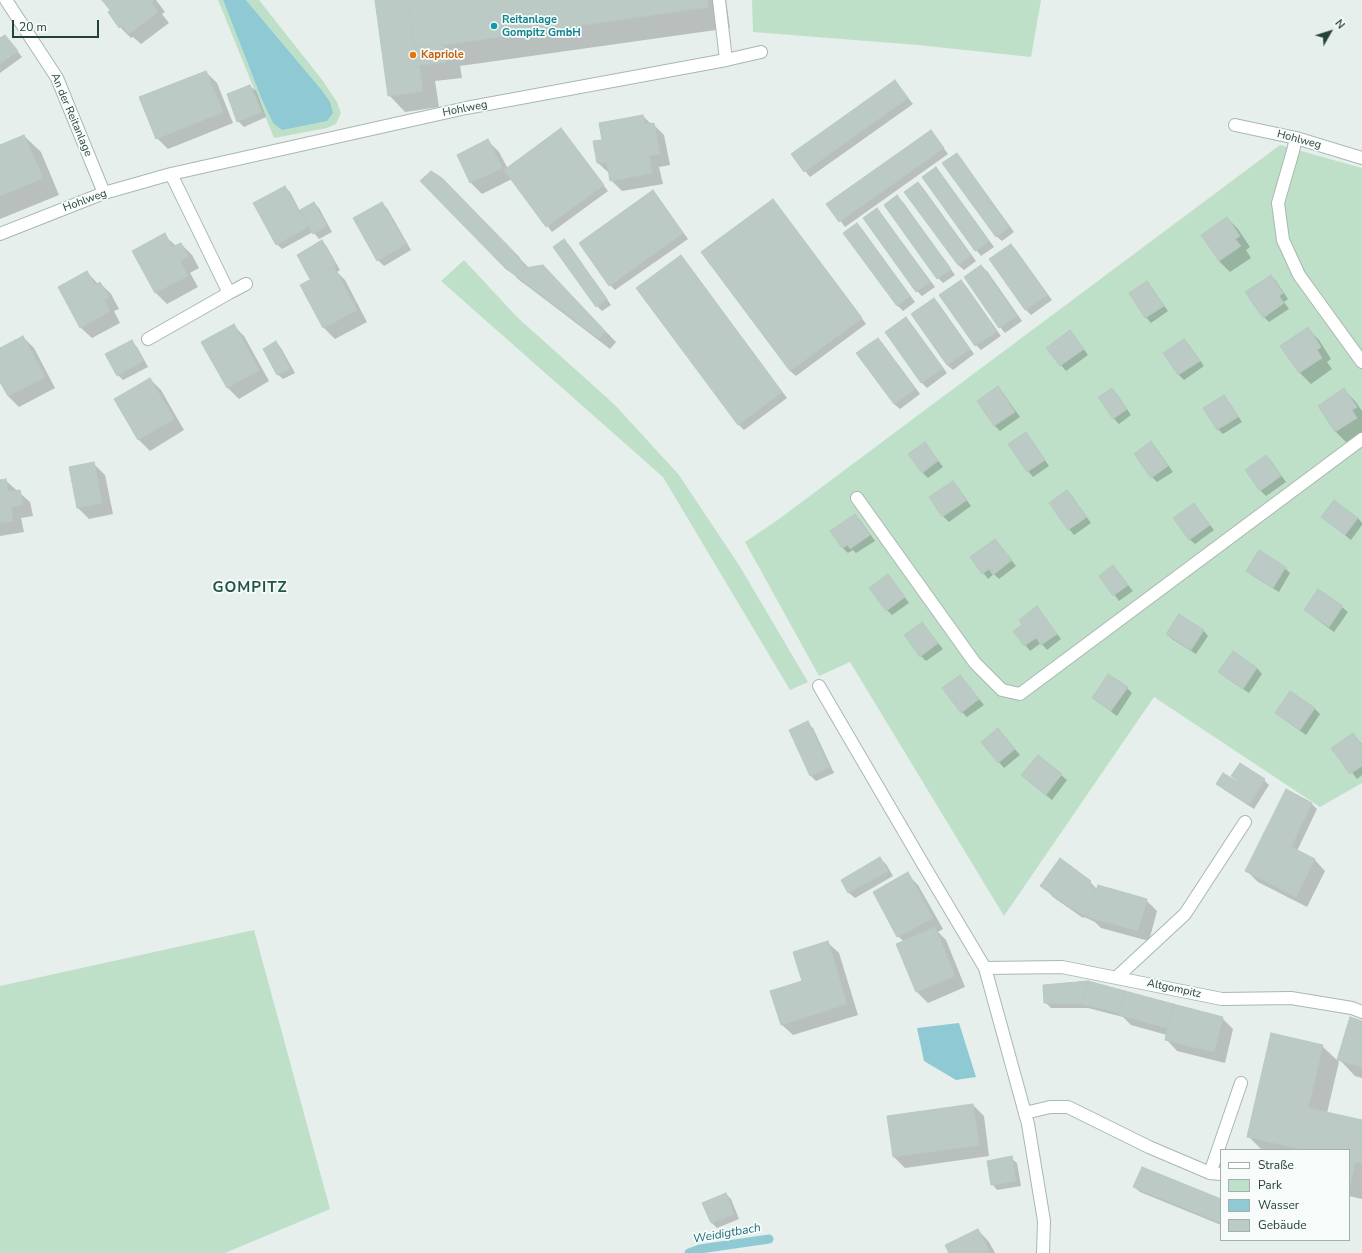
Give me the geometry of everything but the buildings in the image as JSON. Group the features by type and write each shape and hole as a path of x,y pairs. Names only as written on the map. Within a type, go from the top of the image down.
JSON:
{"street":[{"name":"An der Reitanlage","path":"6,0 57,78 104,194"},
{"path":"719,0 726,60"},
{"name":"Hohlweg","path":"0,234 104,194 171,174 466,108 726,60 761,52"},
{"name":"Hohlweg","path":"1235,125 1296,138 1362,158"},
{"path":"1296,138 1278,203 1283,240 1299,275 1362,362"},
{"path":"171,174 230,294"},
{"path":"148,339 246,284"},
{"path":"857,498 975,664 1002,690 1020,694 1362,439"},
{"path":"819,686 985,968 1025,1113 1044,1221 1043,1253"},
{"path":"1117,977 1185,914 1245,822"},
{"name":"Altgompitz","path":"985,968 1062,967 1222,999 1291,998 1352,1008 1362,1012"},
{"path":"1223,1149 1241,1083"},
{"path":"1025,1113 1050,1107 1068,1107 1150,1147 1216,1174 1220,1159"}],"green space":[{"path":"218,0 223,0 262,100 273,123 320,88 246,0 259,0 323,81 337,102 341,113 336,124 327,128 274,138"},
{"path":"752,0 1041,0 1031,57 918,45 753,32"},
{"path":"1280,145 1362,168 1362,783 1320,807 1154,697 1004,916 850,662 819,676 745,542 779,519"},
{"path":"464,260 517,317 615,405 679,475 739,565 808,682 790,690 663,477 441,281"},
{"path":"254,930 330,1209 225,1253 0,1253 0,986"}],"water":[{"path":"223,0 246,0 330,102 333,113 327,121 282,130 273,123 262,100"},
{"path":"959,1023 976,1077 956,1080 924,1061 917,1028"}],"waterway":[{"name":"Weidigtbach","path":"689,1253 700,1249 769,1239"}],"place":[{"name":"Reitanlage Gompitz GmbH","path":"494,26"},
{"name":"Kapriole","path":"413,55"}],"district":[{"name":"GOMPITZ","path":"250,588"}]}
